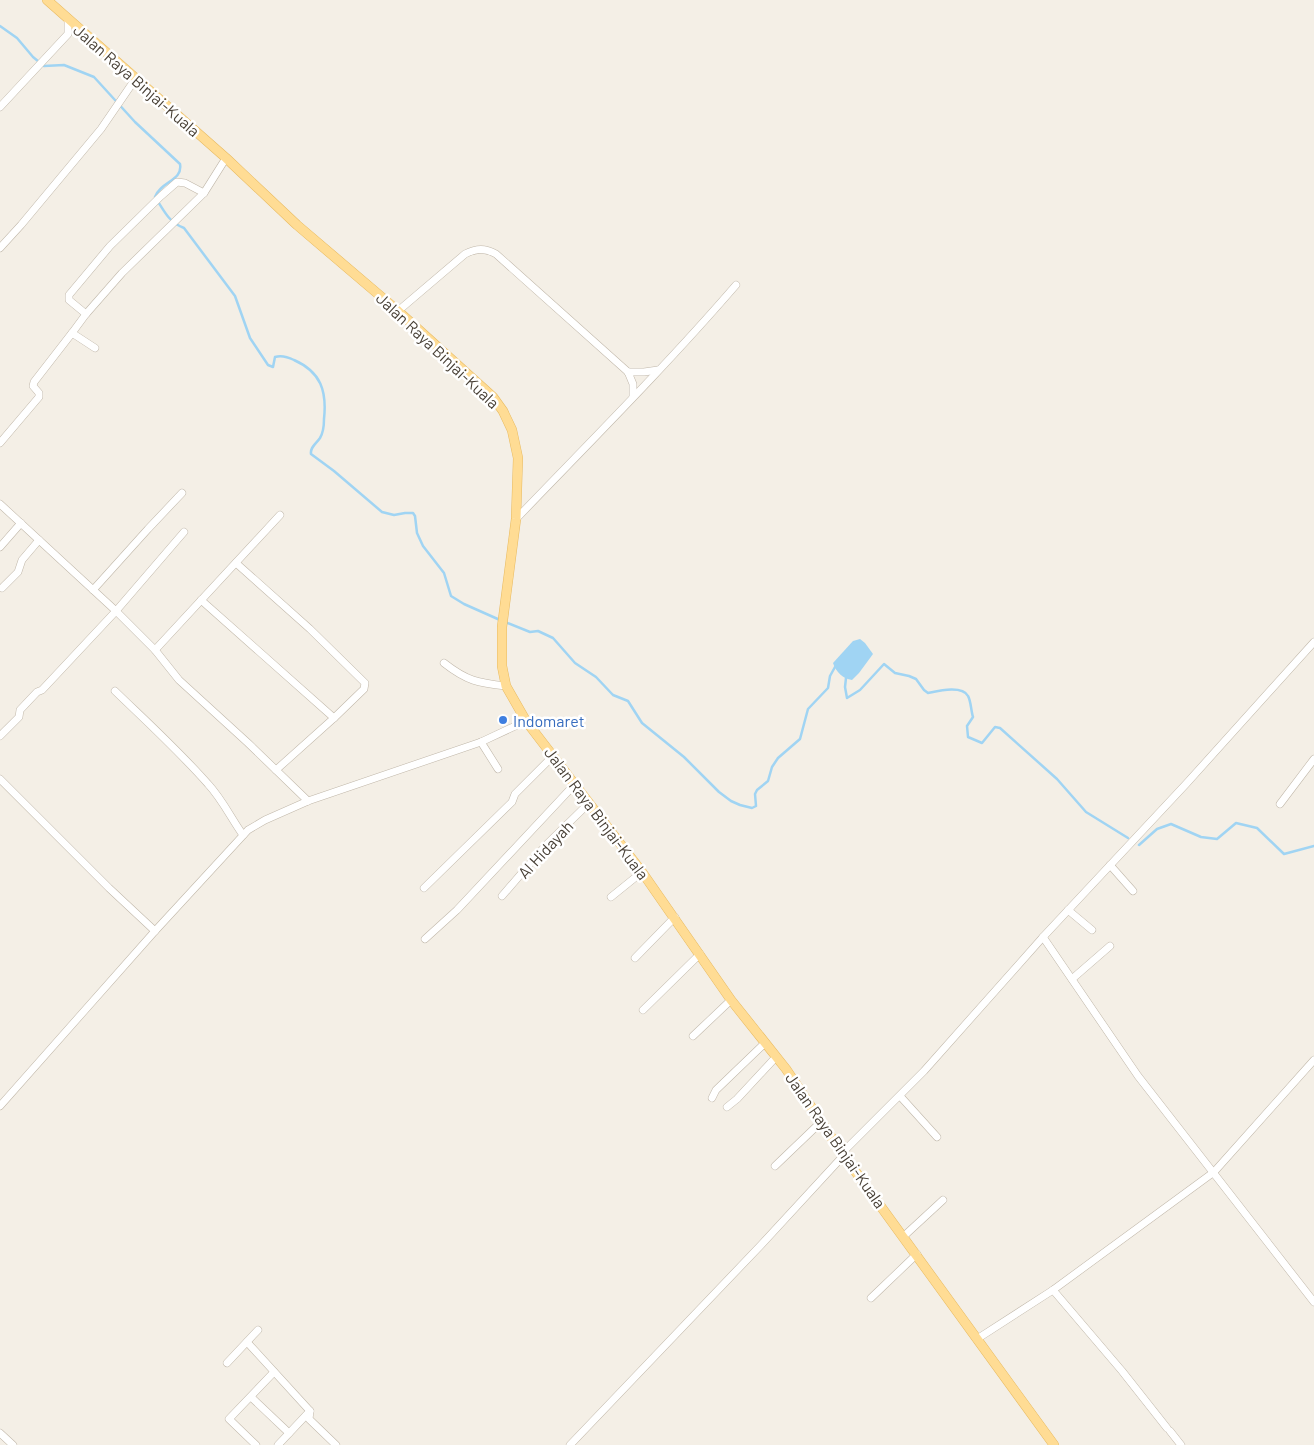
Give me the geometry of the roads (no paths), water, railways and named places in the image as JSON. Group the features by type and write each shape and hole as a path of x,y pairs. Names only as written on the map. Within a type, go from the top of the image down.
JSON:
{"main road":[{"name":"Jalan Raya Binjai-Kuala","path":"47,0 226,158 297,226 398,312 493,397 504,411 512,430 518,458 516,520 501,644 502,666 506,686 526,721 642,872 732,1000 776,1057 843,1154 1054,1445"}],"street":[{"path":"0,107 68,34 68,18"},
{"path":"0,248 28,218 101,128 136,78"},
{"path":"0,443 39,397 34,382 86,314 122,273 204,193 226,158"},
{"path":"86,314 68,300 69,295 110,246 177,182 185,183 204,193"},
{"path":"398,312 466,254 474,250 486,249 496,254 628,372 633,384 633,396"},
{"path":"516,520 688,340 736,285"},
{"path":"72,334 95,348"},
{"path":"628,372 658,370"},
{"path":"93,590 182,493"},
{"path":"0,504 116,611 155,650 179,680 308,801"},
{"path":"155,650 280,515"},
{"path":"0,547 21,523"},
{"path":"0,736 19,717 20,710 37,692 42,690 116,611 184,532"},
{"path":"2,588 18,572 22,560 39,540"},
{"path":"236,563 365,683 364,689 276,770"},
{"path":"201,600 334,718"},
{"path":"570,1445 762,1245 843,1154 900,1096 1314,642"},
{"path":"444,663 461,676 470,680 506,686"},
{"path":"115,690 209,784 243,835"},
{"path":"0,1106 243,835 265,820 308,801 482,742 526,721"},
{"path":"482,742 498,769"},
{"path":"424,888 512,802 515,794 553,756"},
{"path":"1280,804 1314,759"},
{"path":"0,779 109,888 155,931"},
{"path":"425,939 457,910 575,784"},
{"name":"Al Hidayah","path":"502,896 546,845 589,803"},
{"path":"1110,865 1133,891"},
{"path":"611,897 642,872"},
{"path":"1068,910 1092,930"},
{"path":"635,958 674,917"},
{"path":"1043,937 1138,1076 1313,1299"},
{"path":"1072,979 1110,946"},
{"path":"643,1010 700,954"},
{"path":"693,1036 732,1000"},
{"path":"712,1098 716,1090 765,1043"},
{"path":"727,1107 776,1057"},
{"path":"977,1339 1053,1290 1214,1172 1314,1060"},
{"path":"900,1096 937,1137"},
{"path":"775,1166 822,1121"},
{"path":"904,1236 943,1200"},
{"path":"871,1298 917,1254"},
{"path":"1053,1290 1122,1370 1181,1445"},
{"path":"227,1363 258,1330"},
{"path":"247,1342 310,1411 309,1419 336,1445"},
{"path":"256,1445 229,1419 274,1372"},
{"path":"251,1397 289,1433"},
{"path":"283,1443 289,1433 310,1411"},
{"path":"0,1433 13,1445"}],"water":[{"path":"860,639 873,654 852,680 840,674 833,663 853,641"}],"waterway":[{"path":"0,26 17,38 33,57 44,66 64,65 94,77 135,122 180,164 180,170 175,178 162,187 155,197 170,219 184,228 235,296 250,338 268,365 273,367 275,357 289,358 310,370 320,384 323,391 325,409 324,427 321,436 312,447 311,454 382,512 394,515 413,513 417,533 423,546 444,573 451,596 500,620"},
{"path":"505,622 530,632 538,631 553,638 575,663 596,677 613,695 628,701 642,723 684,757 719,792 731,801 752,808 756,806 755,794 757,790 768,781 772,767 778,758 800,739 808,709 828,688 830,676 835,667 837,667"},
{"path":"846,678 847,698 860,690 884,664 895,673 916,679 928,693 949,690 965,693 969,698 973,717 967,726 968,737 982,743 995,727 1000,728 1057,779 1086,812 1128,838"},
{"path":"1139,845 1157,829 1171,824 1201,837 1217,839 1236,823 1257,828 1284,854 1314,846"}],"place":[{"name":"Indomaret","path":"503,720"}]}
